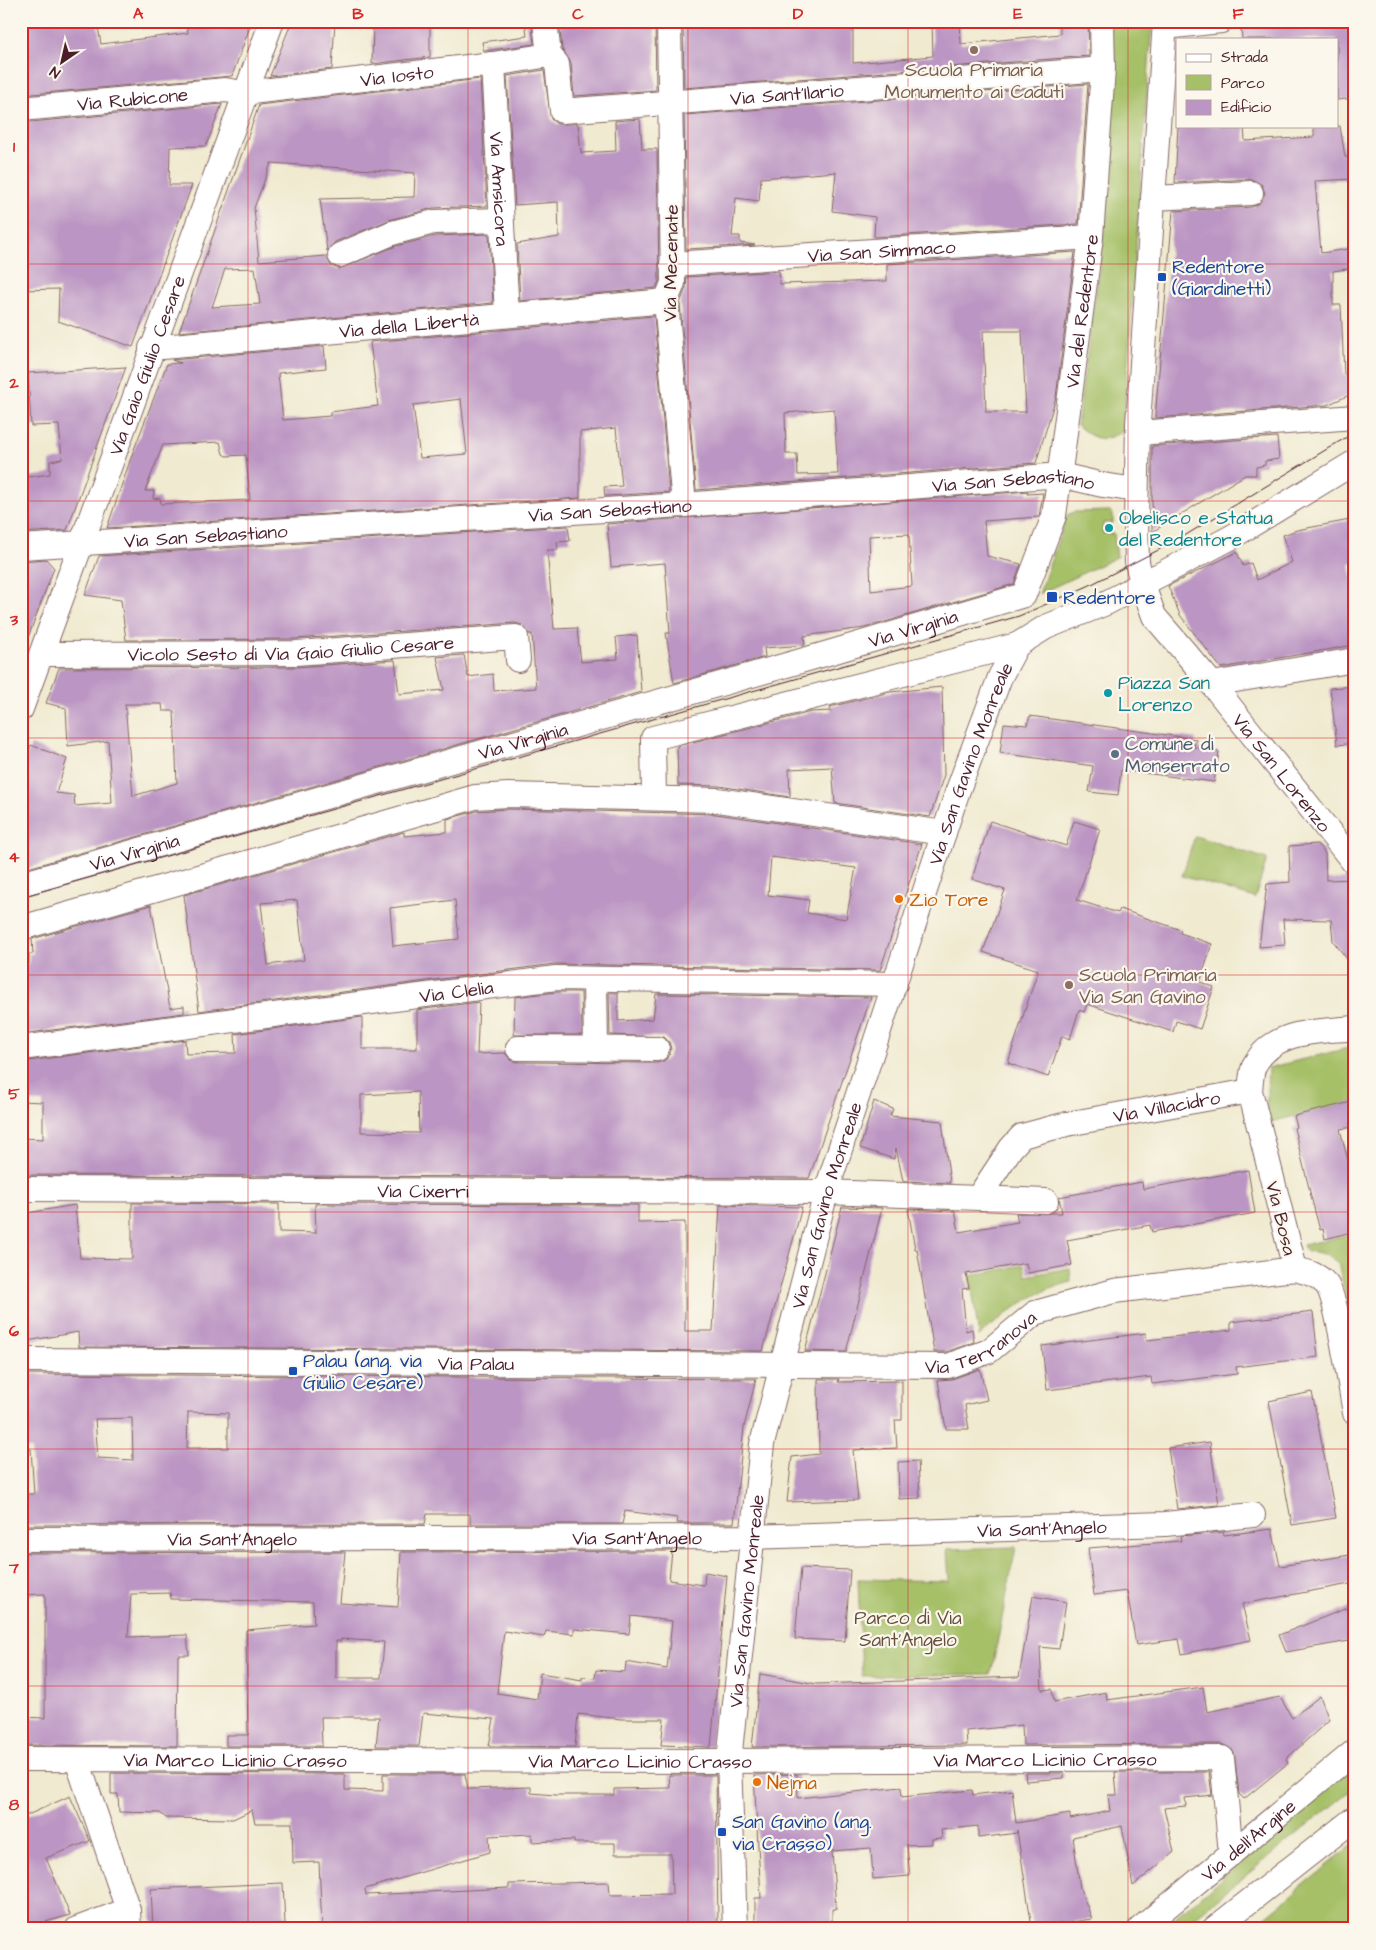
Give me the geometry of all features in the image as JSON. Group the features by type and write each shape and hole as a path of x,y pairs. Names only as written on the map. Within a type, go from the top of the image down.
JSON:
{"street":[{"name":"Via Gaio Giulio Cesare","path":"21,709 27,674 42,654 151,348 272,21"},
{"name":"Via Sant'Ilario","path":"545,21 549,55 557,64 562,111 1103,69"},
{"name":"Via Mecenate","path":"669,21 673,283 666,301 684,505"},
{"name":"Via del Redentore","path":"1024,595 1054,516 1060,475 1091,237 1103,69 1102,21"},
{"path":"1142,583 1138,562 1136,490 1138,433 1165,24 1221,21"},
{"name":"Via Iosto","path":"244,93 493,64 549,55"},
{"name":"Via Amsicora","path":"493,64 507,314"},
{"name":"Via Rubicone","path":"21,109 225,90 244,93"},
{"path":"1153,198 1251,193"},
{"path":"340,255 392,233 434,222 502,220"},
{"name":"Via San Simmaco","path":"672,264 1091,237"},
{"name":"Via della Libertà","path":"151,348 507,314 666,301"},
{"path":"1138,433 1355,417"},
{"name":"Via San Gavino Monreale","path":"735,1929 729,1761 762,1444 780,1366 826,1192 944,833 1000,677 1018,645 1046,626 1106,603 1230,538 1355,462"},
{"name":"Via San Sebastiano","path":"21,547 684,505 1060,475 1103,486 1136,490"},
{"name":"Via San Lorenzo","path":"1142,583 1154,616 1212,684 1355,864"},
{"name":"Via Virginia","path":"21,884 825,654 1024,595"},
{"name":"Vicolo Sesto di Via Gaio Giulio Cesare","path":"42,654 296,653 516,637 518,660"},
{"path":"654,798 654,738 1018,645"},
{"path":"1212,684 1355,660"},
{"path":"21,928 475,797 508,795 717,800 944,833"},
{"name":"Via Clelia","path":"21,1048 556,978 895,984"},
{"path":"595,979 596,1049"},
{"path":"1250,1091 1254,1066 1273,1042 1298,1034 1355,1028"},
{"path":"518,1048 657,1049"},
{"name":"Via Villacidro","path":"978,1198 1011,1148 1022,1136 1067,1124 1250,1091"},
{"name":"Via Bosa","path":"1250,1091 1295,1269 1312,1273 1327,1285 1334,1305 1355,1413"},
{"name":"Via Cixerri","path":"21,1189 826,1192"},
{"path":"826,1192 1046,1201"},
{"name":"Via Terranova","path":"780,1366 948,1366 989,1351 1035,1313 1114,1291 1295,1269"},
{"name":"Via Palau","path":"21,1360 780,1366"},
{"name":"Via Sant'Angelo","path":"21,1539 751,1537 1165,1524 1253,1515"},
{"name":"Via dell'Argine","path":"1140,1929 1355,1751"},
{"name":"Via Marco Licinio Crasso","path":"21,1760 729,1761 1222,1758 1231,1854"},
{"path":"77,1760 128,1920 77,1929"},
{"path":"1214,1929 1355,1818"}],"green space":[{"path":"1111,21 1152,21 1123,431 1110,437 1099,438 1094,437 1077,425 1102,249"},
{"path":"1110,511 1113,514 1113,523 1103,523 1102,533 1114,534 1117,557 1039,594 1067,515 1074,512"},
{"path":"1195,836 1267,859 1255,898 1182,876"},
{"path":"1352,1047 1355,1057 1355,1102 1266,1123 1268,1068"},
{"path":"1355,1233 1355,1331 1338,1263 1323,1254 1306,1252 1303,1245"},
{"path":"1024,1265 1026,1276 1070,1268 1071,1282 1032,1297 1011,1310 979,1336 970,1276"},
{"name":"Parco di Via Sant'Angelo","path":"1016,1547 991,1674 862,1676 858,1579 949,1581 947,1549"},
{"path":"1355,1766 1355,1787 1180,1929 1162,1929"},
{"path":"1355,1843 1355,1929 1250,1929"}],"building":[{"path":"21,21 97,21 101,44 188,33 186,21 252,21 232,76 21,95"},
{"path":"292,21 335,21 332,69 270,76"},
{"path":"373,21 430,21 430,57 372,64"},
{"path":"525,21 531,21 534,44 484,51 482,42 527,36"},
{"path":"559,21 655,21 656,90 574,96 571,63 562,49"},
{"path":"683,21 853,21 853,63 933,56 932,21 960,21 961,44 1060,34 1060,21 1088,21 1089,56 684,88"},
{"path":"1286,21 1355,21 1355,98 1338,100 1338,38 1242,38 1241,26"},
{"path":"544,70 551,119 557,124 578,124 581,153 616,151 615,121 640,119 642,149 657,149 659,281 656,288 520,301 517,244 559,237 558,202 515,205 507,76"},
{"path":"480,79 487,206 433,208 389,220 335,242 327,251 320,199 414,197 415,173 271,163 254,208 259,261 327,256 331,266 339,269 396,246 436,236 489,234 493,303 179,332 259,105","holes":["255,268 260,304 212,307 225,269"]},
{"path":"1088,84 1078,224 874,237 875,217 832,211 836,172 761,178 759,201 736,198 732,236 740,236 740,243 755,245 686,249 684,115"},
{"path":"222,104 206,146 170,147 169,185 192,185 133,347 58,321 59,289 21,290 21,123"},
{"path":"1340,126 1345,157 1355,157 1355,179 1315,181 1321,253 1355,248 1355,268 1333,271 1333,305 1341,305 1344,375 1351,374 1354,393 1327,405 1155,418 1173,211 1252,207 1259,204 1265,193 1262,185 1251,179 1175,183 1178,128 1244,128 1245,141 1314,137 1314,128 1338,128"},
{"path":"1075,252 1056,397 1036,463 696,490 680,303 686,288 687,277 779,271 780,284 887,281 887,264","holes":["983,331 1022,331 1026,412 986,412","834,409 838,474 798,475 797,454 786,454 785,413"]},
{"path":"654,316 669,492 605,496 604,487 622,486 616,428 580,432 580,498 107,528 133,452 167,364 181,363 172,360 324,346 326,368 278,373 283,420 330,416 330,412 378,406 370,342","holes":["461,399 467,454 420,458 413,405","220,442 223,454 226,456 246,455 250,500 161,504 160,498 153,499 154,491 145,491 163,445"]},
{"path":"126,367 67,530 21,533 21,478 50,474 50,461 62,459 59,425 31,426 28,373"},
{"path":"1277,437 1279,459 1265,461 1265,465 1256,467 1256,475 1245,475 1152,532 1152,446"},
{"path":"1028,491 1027,494 1043,493 1039,517 984,521 987,556 1021,564 1014,584 864,628 804,636 805,645 764,648 765,657 674,683 666,633 670,633 665,563 611,567 607,524","holes":["909,534 912,586 871,591 869,536"]},
{"path":"1355,519 1355,563 1350,564 1355,596 1355,645 1221,668 1180,615 1168,586 1237,552 1243,566 1251,563 1257,580 1292,562 1283,535 1297,530"},
{"path":"568,526 570,541 557,542 558,550 547,550 554,629 577,628 581,662 618,659 616,637 637,635 641,692 21,870 21,771 31,745 67,759 56,793 74,795 75,806 112,803 108,741 68,746 66,708 46,703 59,668 296,667 395,660 399,694 444,690 437,657 464,655 468,677 493,674 494,691 536,688 532,634 529,634 522,625 515,623 295,639 126,640 121,600 85,595 99,556","holes":["125,704 162,704 163,711 174,711 177,783 133,796"]},
{"path":"46,559 54,568 23,651 21,651 21,561"},
{"path":"1355,686 1355,743 1337,745 1330,688"},
{"path":"942,687 944,775 930,817 835,803 832,767 789,769 790,797 719,786 678,785 677,746 811,712 831,711 830,707 890,692"},
{"name":"Comune di Monserrato","path":"1030,716 1196,739 1194,747 1219,752 1214,782 1121,770 1118,795 1089,792 1093,766 1000,753 1004,723 1027,725"},
{"path":"508,809 716,814 922,844 880,970 554,964 199,1011 184,895 404,832 404,836 447,832 447,819 477,811","holes":["771,857 856,868 846,919 807,913 809,900 768,895","297,900 304,960 268,965 261,903","455,900 459,939 393,946 390,908"]},
{"path":"990,821 1066,846 1074,821 1100,829 1077,900 1118,913 1120,909 1181,930 1180,933 1212,944 1200,982 1214,987 1200,1029 1176,1021 1173,1032 1087,1004 1084,1012 1079,1010 1070,1039 1062,1036 1048,1077 1008,1063 1038,970 983,952 1005,890 972,879"},
{"path":"1317,844 1325,853 1326,880 1355,879 1355,969 1333,941 1331,920 1283,919 1285,945 1259,947 1267,884 1290,882 1289,846"},
{"path":"151,905 170,1008 184,1006 184,1013 21,1034 21,965 29,964 29,954 33,954 32,939"},
{"path":"557,992 581,992 582,1035 514,1035 515,997"},
{"path":"609,993 618,993 618,1021 653,1019 656,994 871,997 809,1178 21,1175 21,1138 43,1139 43,1102 21,1101 21,1062 185,1040 186,1054 236,1053 235,1034 362,1017 362,1049 417,1049 417,1010 479,1002 477,1054 505,1053 511,1060 518,1062 657,1063 664,1061 669,1056 671,1049 669,1042 664,1037 610,1035","holes":["418,1092 419,1133 361,1132 361,1095"]},
{"path":"874,1101 893,1109 890,1116 942,1121 950,1183 903,1181 896,1148 894,1159 860,1148"},
{"path":"1355,1101 1355,1127 1340,1129 1355,1188 1355,1231 1325,1239 1323,1229 1320,1230 1314,1208 1294,1128 1297,1127 1294,1116"},
{"path":"1248,1170 1255,1213 1152,1232 1150,1225 1067,1240 1072,1265 1028,1273 1026,1263 966,1274 969,1288 962,1289 966,1331 972,1329 974,1342 946,1352 934,1352 917,1249 915,1249 908,1209 955,1211 959,1232 1018,1222 1016,1213 1062,1213 1059,1197 1142,1182 1143,1189"},
{"path":"132,1203 279,1204 279,1232 316,1233 315,1204 638,1205 638,1223 685,1222 685,1331 713,1331 720,1205 802,1207 763,1351 79,1347 78,1332 21,1342 21,1214 75,1205 80,1258 132,1259"},
{"path":"842,1207 882,1208 846,1352 805,1351"},
{"path":"1313,1312 1318,1357 1236,1367 1237,1374 1152,1384 1151,1377 1047,1390 1042,1346 1146,1333 1147,1340 1231,1330 1231,1322"},
{"path":"980,1369 987,1400 965,1405 969,1429 946,1429 938,1380 952,1379"},
{"path":"21,1374 756,1379 744,1427 734,1523 677,1523 678,1518 625,1511 622,1524 470,1524 470,1514 427,1514 425,1524 21,1525 21,1494 34,1494 31,1449 23,1449 25,1409 21,1409","holes":["188,1412 228,1413 228,1448 187,1448","132,1418 133,1460 98,1458 95,1419"]},
{"path":"818,1379 839,1379 838,1382 902,1381 902,1420 895,1420 897,1448 853,1450 858,1500 787,1502 792,1457 819,1454"},
{"path":"1312,1392 1336,1518 1292,1525 1269,1401"},
{"path":"1210,1442 1219,1505 1177,1509 1168,1448"},
{"path":"918,1461 920,1498 899,1499 898,1462"},
{"path":"1272,1529 1280,1566 1350,1555 1355,1583 1242,1604 1251,1640 1182,1654 1179,1639 1136,1645 1127,1591 1094,1595 1088,1548 1181,1541 1180,1536 1223,1532 1224,1535"},
{"path":"672,1551 669,1580 704,1585 705,1572 727,1576 711,1747 661,1745 664,1719 621,1719 578,1714 575,1747 489,1746 494,1719 423,1713 419,1746 376,1746 379,1717 321,1717 322,1746 226,1746 226,1735 248,1735 246,1630 314,1624 313,1602 171,1599 170,1593 131,1594 128,1637 187,1635 189,1655 178,1655 177,1746 21,1745 21,1717 45,1718 45,1594 21,1595 21,1553 345,1552 340,1603 398,1607 401,1552","holes":["631,1616 672,1621 667,1669 626,1662 625,1672 596,1670 595,1678 582,1677 582,1680 540,1673 537,1699 497,1693 504,1631 544,1637 546,1631 574,1634 574,1629 629,1634","341,1639 384,1642 381,1678 336,1678 336,1641 341,1641"]},
{"path":"801,1568 850,1570 845,1641 795,1639"},
{"path":"1033,1596 1066,1602 1059,1649 1040,1647 1042,1690 1052,1689 1054,1702 1106,1692 1107,1700 1203,1687 1207,1712 1280,1697 1292,1718 1320,1696 1329,1720 1286,1759 1288,1763 1244,1799 1239,1794 1234,1751 1222,1744 1023,1745 1022,1725 966,1731 967,1745 752,1747 760,1674 817,1684 1019,1677"},
{"path":"1355,1605 1355,1640 1286,1652 1279,1635"},
{"path":"1115,1772 1209,1772 1212,1795 1185,1798 1186,1806 1164,1808 1174,1852 1133,1886 1122,1826 1073,1837 1080,1888 1092,1919 1032,1928 1017,1830 1017,1833 978,1838 978,1826 941,1830 942,1838 932,1839 932,1844 907,1845 910,1876 873,1879 871,1848 832,1851 836,1909 832,1909 832,1929 755,1929 755,1898 761,1898 754,1775 797,1774 798,1798 901,1787 902,1797 972,1790 973,1795 1012,1790 1016,1823 1070,1814 1070,1819 1110,1811 1108,1795 1117,1795"},
{"path":"111,1773 345,1774 345,1790 383,1791 383,1774 465,1774 468,1789 531,1787 531,1793 555,1795 614,1795 614,1789 670,1788 669,1775 716,1775 718,1929 643,1929 643,1925 527,1929 322,1929 319,1862 293,1863 292,1823 255,1823 252,1810 233,1819 166,1818 160,1813 119,1812 118,1794 111,1794","holes":["532,1834 532,1842 574,1840 574,1843 615,1843 615,1854 671,1854 672,1894 610,1895 609,1882 509,1884 509,1888 366,1895 365,1889 490,1852 489,1836"]},
{"path":"1025,1773 1064,1773 1064,1778 1026,1781"},
{"path":"70,1796 90,1841 46,1858 70,1915 21,1929 21,1818"},
{"path":"283,1883 285,1925 153,1929 151,1889"}],"tram line":[{"path":"21,897 1019,616 1088,586 1176,541 1355,432"}],"place":[{"name":"Scuola Primaria Monumento ai Caduti","path":"974,50"},
{"name":"Redentore (Giardinetti)","path":"1162,277"},
{"name":"Obelisco e Statua del Redentore","path":"1109,528"},
{"name":"Redentore","path":"1052,597"},
{"name":"Piazza San Lorenzo","path":"1108,693"},
{"name":"Comune di Monserrato","path":"1115,754"},
{"name":"Zio Tore","path":"899,899"},
{"name":"Scuola Primaria Via San Gavino","path":"1069,985"},
{"name":"Palau (ang. via Giulio Cesare)","path":"293,1371"},
{"name":"Nejma","path":"757,1782"},
{"name":"San Gavino (ang. via Crasso)","path":"722,1832"}]}
